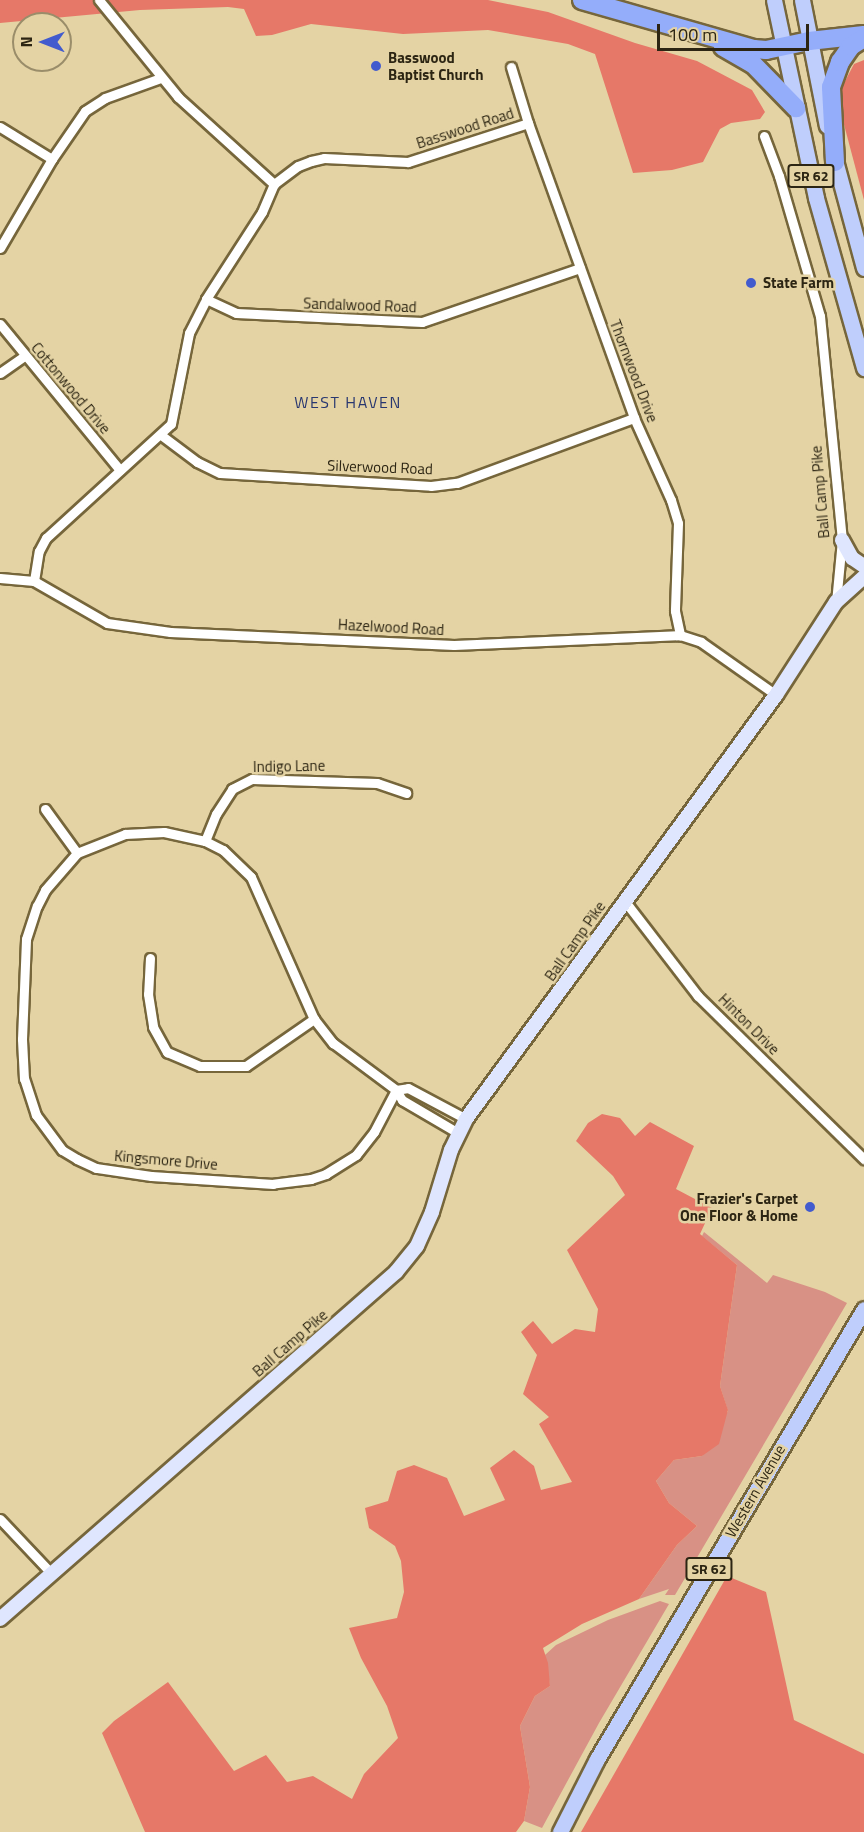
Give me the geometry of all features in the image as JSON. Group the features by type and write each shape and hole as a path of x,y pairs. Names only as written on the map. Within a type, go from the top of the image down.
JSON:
{"highway":[{"path":"582,0 766,51 809,40 864,36"},
{"path":"692,32 753,64 796,108"},
{"path":"835,162 831,87 840,62 851,46 864,36"}],"main road":[{"name":"SR 62","path":"774,1 816,198 860,353"},
{"name":"SR 62","path":"802,2 835,162 864,268"},
{"path":"860,353 864,368"},
{"name":"Western Avenue","path":"560,1832 597,1759 864,1309"}],"street":[{"path":"34,581 39,550 46,538 171,424 189,333 206,299 262,212 274,184 178,97 99,0"},
{"name":"Thornwood Drive","path":"511,67 528,123 634,418 671,500 678,523 675,611 680,635"},
{"path":"0,248 52,159 85,111 105,98 161,78"},
{"name":"Basswood Road","path":"274,184 298,166 311,161 324,158 408,162 528,123"},
{"path":"0,127 52,159"},
{"name":"Ball Camp Pike","path":"0,1619 396,1272 417,1245 432,1212 458,1133 466,1119 776,695 836,602 842,540 816,297 776,166 764,136"},
{"name":"Sandalwood Road","path":"206,299 236,313 422,322 580,268"},
{"name":"Cottonwood Drive","path":"0,324 120,471"},
{"path":"0,372 24,356"},
{"name":"Silverwood Road","path":"161,435 198,462 220,473 431,486 457,483 634,418"},
{"path":"842,540 852,558 864,566"},
{"path":"836,602 864,577"},
{"name":"Hazelwood Road","path":"0,578 34,581 107,623 170,632 454,645 680,635 701,642 776,695"},
{"name":"Indigo Lane","path":"205,841 216,814 232,789 252,779 377,783 406,793"},
{"path":"45,809 77,853"},
{"name":"Kingsmore Drive","path":"396,1090 374,1132 356,1155 326,1174 311,1179 273,1184 118,1173 96,1168 62,1149 36,1115 24,1079 22,1039 26,939 37,906 45,891 77,853 125,834 145,831 164,832 205,841 223,850 251,877 314,1019 333,1043 396,1090 402,1101 458,1133"},
{"name":"Hinton Drive","path":"624,900 698,996 864,1159"},
{"path":"150,958 148,994 153,1028 167,1052 200,1066 246,1066 314,1019"},
{"name":"Kingsmore Drive","path":"396,1090 408,1088 466,1119"},
{"path":"0,1519 51,1573"}],"shaded area":[{"path":"0,0 488,0 548,12 635,43 697,61 752,90 765,112 760,119 731,123 720,129 703,162 672,170 633,173 595,54 568,44 488,30 403,34 311,24 272,35 256,36 244,9 228,7 140,10 72,16 72,12 12,12 12,22 0,23"},
{"path":"864,60 864,200 842,117 841,89 854,64"},
{"path":"602,1114 620,1118 635,1136 650,1122 694,1146 676,1189 712,1208 700,1234 737,1265 720,1386 728,1410 719,1444 702,1456 674,1460 656,1481 669,1503 697,1526 677,1545 639,1599 582,1624 543,1648 548,1663 550,1686 535,1696 520,1726 530,1787 524,1821 516,1832 145,1832 102,1733 114,1721 168,1682 234,1771 266,1755 287,1782 313,1776 352,1799 364,1774 398,1738 387,1706 361,1658 349,1628 397,1618 404,1592 401,1561 395,1546 369,1528 365,1508 388,1501 397,1471 414,1465 447,1478 464,1516 505,1500 490,1468 514,1450 534,1466 541,1490 572,1482 539,1424 549,1417 523,1394 537,1355 521,1332 533,1321 552,1344 575,1329 595,1332 598,1309 567,1250 625,1195 613,1176 576,1141 588,1123"},
{"path":"704,1232 767,1283 773,1275 825,1292 847,1303 675,1595 665,1595 669,1589 639,1599 677,1545 697,1526 669,1503 656,1481 674,1460 702,1456 728,1411 720,1386 737,1265 702,1236"},
{"path":"727,1576 766,1592 794,1720 864,1754 864,1832 581,1832"},
{"path":"660,1601 669,1604 599,1723 542,1828 524,1821 530,1787 520,1726 535,1696 550,1686 545,1655 556,1645 608,1620"}],"place":[{"name":"Basswood Baptist Church","path":"376,66"},
{"name":"State Farm","path":"751,283"},
{"name":"Frazier's Carpet One Floor & Home","path":"810,1207"}],"district":[{"name":"WEST HAVEN","path":"348,402"}]}
